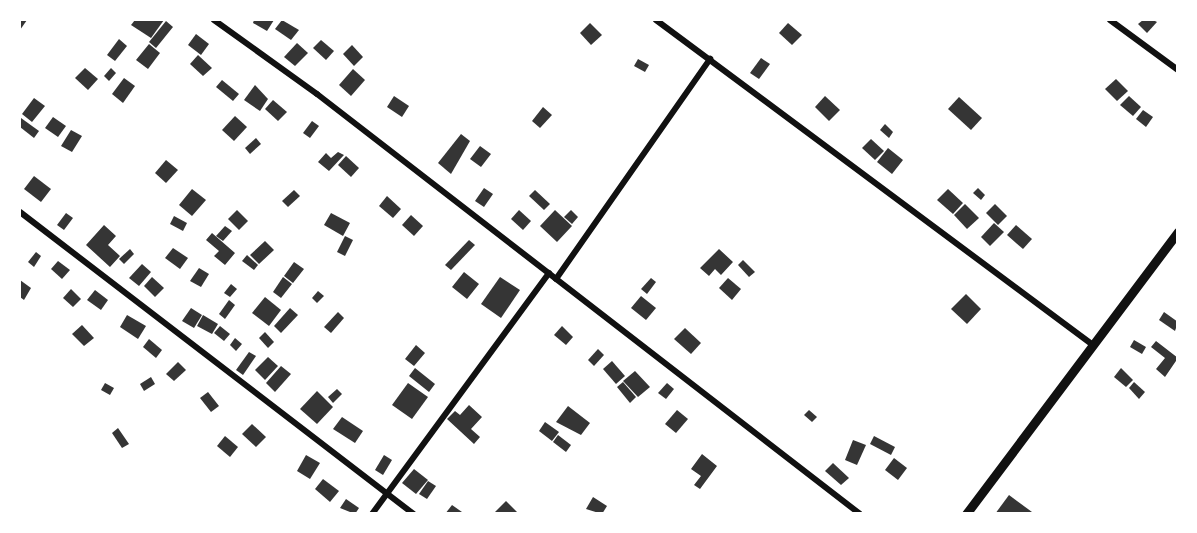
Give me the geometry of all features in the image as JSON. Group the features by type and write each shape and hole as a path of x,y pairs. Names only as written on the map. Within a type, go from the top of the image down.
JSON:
{"main road":[{"path":"966,513 1178,232"}],"street":[{"path":"214,20 549,273 860,513"},
{"path":"656,20 1093,345"},
{"path":"1110,20 1178,70"},
{"path":"556,279 710,59"},
{"path":"20,212 413,513"},
{"path":"372,513 388,494 417,447 549,273"}],"building":[{"path":"20,20 27,20 20,30"},
{"path":"135,20 164,20 151,38 131,25"},
{"path":"254,20 274,20 267,31 253,23"},
{"path":"282,20 299,30 291,40 275,29"},
{"path":"1143,20 1157,22 1147,33 1138,24"},
{"path":"166,21 173,27 156,48 149,42"},
{"path":"590,23 602,35 591,45 580,33"},
{"path":"788,23 802,35 792,45 779,33"},
{"path":"196,34 209,44 201,55 188,45"},
{"path":"119,39 127,46 115,61 107,55"},
{"path":"321,40 334,51 326,60 313,48"},
{"path":"297,43 308,53 295,66 284,57"},
{"path":"149,44 160,53 148,69 136,60"},
{"path":"352,45 363,57 354,66 343,54"},
{"path":"198,55 212,68 203,76 190,64"},
{"path":"761,58 770,64 759,79 750,73"},
{"path":"638,59 649,65 645,72 634,66"},
{"path":"85,68 98,79 88,90 75,78"},
{"path":"111,68 116,73 109,81 104,76"},
{"path":"353,69 365,80 351,96 339,85"},
{"path":"124,78 135,86 123,103 112,94"},
{"path":"1116,79 1128,91 1117,101 1105,89"},
{"path":"222,80 239,94 233,101 216,87"},
{"path":"255,85 268,99 260,111 244,100"},
{"path":"394,96 409,106 402,117 387,107"},
{"path":"825,96 840,110 829,121 815,107"},
{"path":"1129,96 1141,107 1133,116 1120,105"},
{"path":"959,97 982,118 971,130 948,109"},
{"path":"34,98 45,106 32,122 22,114"},
{"path":"273,100 287,112 278,121 265,109"},
{"path":"543,107 552,115 540,128 532,121"},
{"path":"1143,110 1153,117 1146,127 1136,119"},
{"path":"235,116 247,127 234,141 222,130"},
{"path":"53,117 66,126 58,137 45,128"},
{"path":"21,118 39,131 34,138 20,127"},
{"path":"312,121 319,126 310,138 303,133"},
{"path":"885,124 893,132 889,138 880,130"},
{"path":"71,130 82,136 72,152 61,146"},
{"path":"461,134 470,141 451,174 438,163"},
{"path":"256,138 261,144 250,154 245,148"},
{"path":"871,139 884,151 875,160 862,148"},
{"path":"480,146 491,154 481,167 470,159"},
{"path":"888,148 903,160 892,174 877,162"},
{"path":"338,152 344,155 329,171 318,162 326,153 331,158"},
{"path":"346,156 359,168 351,177 338,165"},
{"path":"166,160 178,170 166,183 155,173"},
{"path":"34,176 51,189 41,202 24,189"},
{"path":"484,188 493,194 484,207 475,201"},
{"path":"978,188 985,195 981,200 973,193"},
{"path":"192,189 206,200 192,216 179,205"},
{"path":"948,189 963,203 953,214 937,200"},
{"path":"294,190 300,196 288,207 282,201"},
{"path":"535,190 550,204 544,210 529,196"},
{"path":"387,196 401,209 393,218 379,206"},
{"path":"965,204 979,218 967,229 954,215"},
{"path":"995,204 1007,216 998,225 986,213"},
{"path":"237,210 248,221 239,230 228,219"},
{"path":"519,210 531,221 523,230 511,219"},
{"path":"555,210 572,226 557,242 540,226"},
{"path":"571,210 578,217 572,224 564,217"},
{"path":"66,213 73,218 64,230 57,225"},
{"path":"331,213 350,223 343,236 324,225"},
{"path":"411,215 423,226 414,236 402,225"},
{"path":"174,216 187,223 183,231 170,224"},
{"path":"994,223 1004,232 990,246 981,237"},
{"path":"104,225 116,236 108,245 120,256 110,267 86,245"},
{"path":"1016,225 1032,239 1023,249 1007,235"},
{"path":"225,226 232,231 223,241 216,236"},
{"path":"212,233 235,253 225,265 214,256 219,251 206,240"},
{"path":"345,236 353,240 345,256 337,252"},
{"path":"469,240 475,245 451,270 445,265"},
{"path":"265,241 274,250 259,264 250,255"},
{"path":"173,248 188,258 180,269 165,258"},
{"path":"130,249 134,254 124,264 119,259"},
{"path":"719,249 733,262 721,275 715,269 709,276 700,268"},
{"path":"36,252 41,256 34,267 28,262"},
{"path":"247,255 258,265 254,270 242,261"},
{"path":"743,260 755,272 749,277 738,265"},
{"path":"58,261 70,270 62,279 51,269"},
{"path":"294,262 304,269 293,283 284,276"},
{"path":"142,264 151,272 139,286 129,278"},
{"path":"199,268 209,274 201,287 190,281"},
{"path":"464,272 479,284 467,299 452,287"},
{"path":"152,277 164,288 155,297 144,286"},
{"path":"283,277 292,284 281,298 273,292"},
{"path":"500,277 520,290 501,318 481,304"},
{"path":"651,278 656,282 647,294 641,289"},
{"path":"728,278 741,289 732,300 719,288"},
{"path":"20,280 31,288 24,300 20,297"},
{"path":"231,284 237,289 230,297 224,293"},
{"path":"71,289 81,299 73,307 63,298"},
{"path":"95,290 108,300 101,310 87,300"},
{"path":"318,291 324,296 317,303 312,298"},
{"path":"966,294 981,309 967,324 951,309"},
{"path":"641,296 656,308 646,320 631,308"},
{"path":"265,297 281,310 269,326 252,313"},
{"path":"229,300 235,305 225,319 219,314"},
{"path":"191,308 202,315 194,328 182,321"},
{"path":"290,308 298,315 281,333 274,326"},
{"path":"338,312 344,318 331,333 324,327"},
{"path":"1164,312 1178,322 1175,331 1159,320"},
{"path":"127,315 146,326 138,339 120,327"},
{"path":"203,315 218,324 212,334 197,326"},
{"path":"82,325 94,338 84,346 72,334"},
{"path":"220,326 230,334 224,341 214,333"},
{"path":"562,326 573,337 566,345 554,335"},
{"path":"685,328 701,343 691,354 674,339"},
{"path":"265,332 274,342 268,348 259,338"},
{"path":"235,338 242,344 236,351 230,345"},
{"path":"149,339 162,350 156,358 143,347"},
{"path":"1134,340 1146,347 1142,354 1130,347"},
{"path":"1156,341 1178,358 1165,377 1156,369 1165,358 1151,347"},
{"path":"416,345 425,353 414,366 405,359"},
{"path":"598,349 604,355 594,366 588,360"},
{"path":"249,352 256,356 243,375 236,370"},
{"path":"268,357 278,366 265,380 255,370"},
{"path":"612,361 625,376 616,384 603,369"},
{"path":"178,362 186,370 174,381 166,374"},
{"path":"281,366 291,374 275,392 266,383"},
{"path":"415,368 435,384 429,392 409,376"},
{"path":"1121,368 1133,380 1126,387 1114,377"},
{"path":"635,371 650,387 638,397 623,381"},
{"path":"151,377 155,384 144,391 140,384"},
{"path":"623,382 636,397 630,403 617,387"},
{"path":"1134,382 1145,392 1139,399 1129,388"},
{"path":"105,383 114,388 110,395 101,390"},
{"path":"408,383 428,397 412,419 392,405"},
{"path":"667,383 674,389 666,399 658,393"},
{"path":"337,389 342,394 333,403 328,397"},
{"path":"317,391 333,407 317,424 300,409"},
{"path":"208,392 219,406 211,412 200,398"},
{"path":"469,405 482,417 471,429 480,437 474,444 447,419 455,411 460,415"},
{"path":"568,406 590,423 581,435 556,422"},
{"path":"677,410 688,419 676,433 665,424"},
{"path":"809,410 817,417 812,422 804,415"},
{"path":"342,417 363,431 355,443 333,429"},
{"path":"545,422 559,432 552,441 539,431"},
{"path":"252,424 266,437 256,447 242,434"},
{"path":"118,428 129,444 122,448 112,433"},
{"path":"558,435 571,445 566,452 553,442"},
{"path":"225,436 238,447 230,457 217,446"},
{"path":"874,436 895,447 891,455 870,444"},
{"path":"853,440 866,445 857,465 845,460"},
{"path":"702,454 717,466 700,489 694,485 701,476 691,469"},
{"path":"306,455 320,463 310,479 297,471"},
{"path":"384,455 392,460 383,475 375,470"},
{"path":"894,458 907,468 898,480 885,470"},
{"path":"833,463 849,478 841,485 825,471"},
{"path":"414,469 428,480 416,494 402,483"},
{"path":"323,479 339,491 330,502 315,489"},
{"path":"428,481 436,486 427,499 419,494"},
{"path":"1009,495 1032,512 1031,514 995,514"},
{"path":"593,497 607,506 602,514 586,509"},
{"path":"346,499 359,508 355,514 340,508"},
{"path":"506,501 519,514 495,512"},
{"path":"452,505 462,512 445,514"}]}
